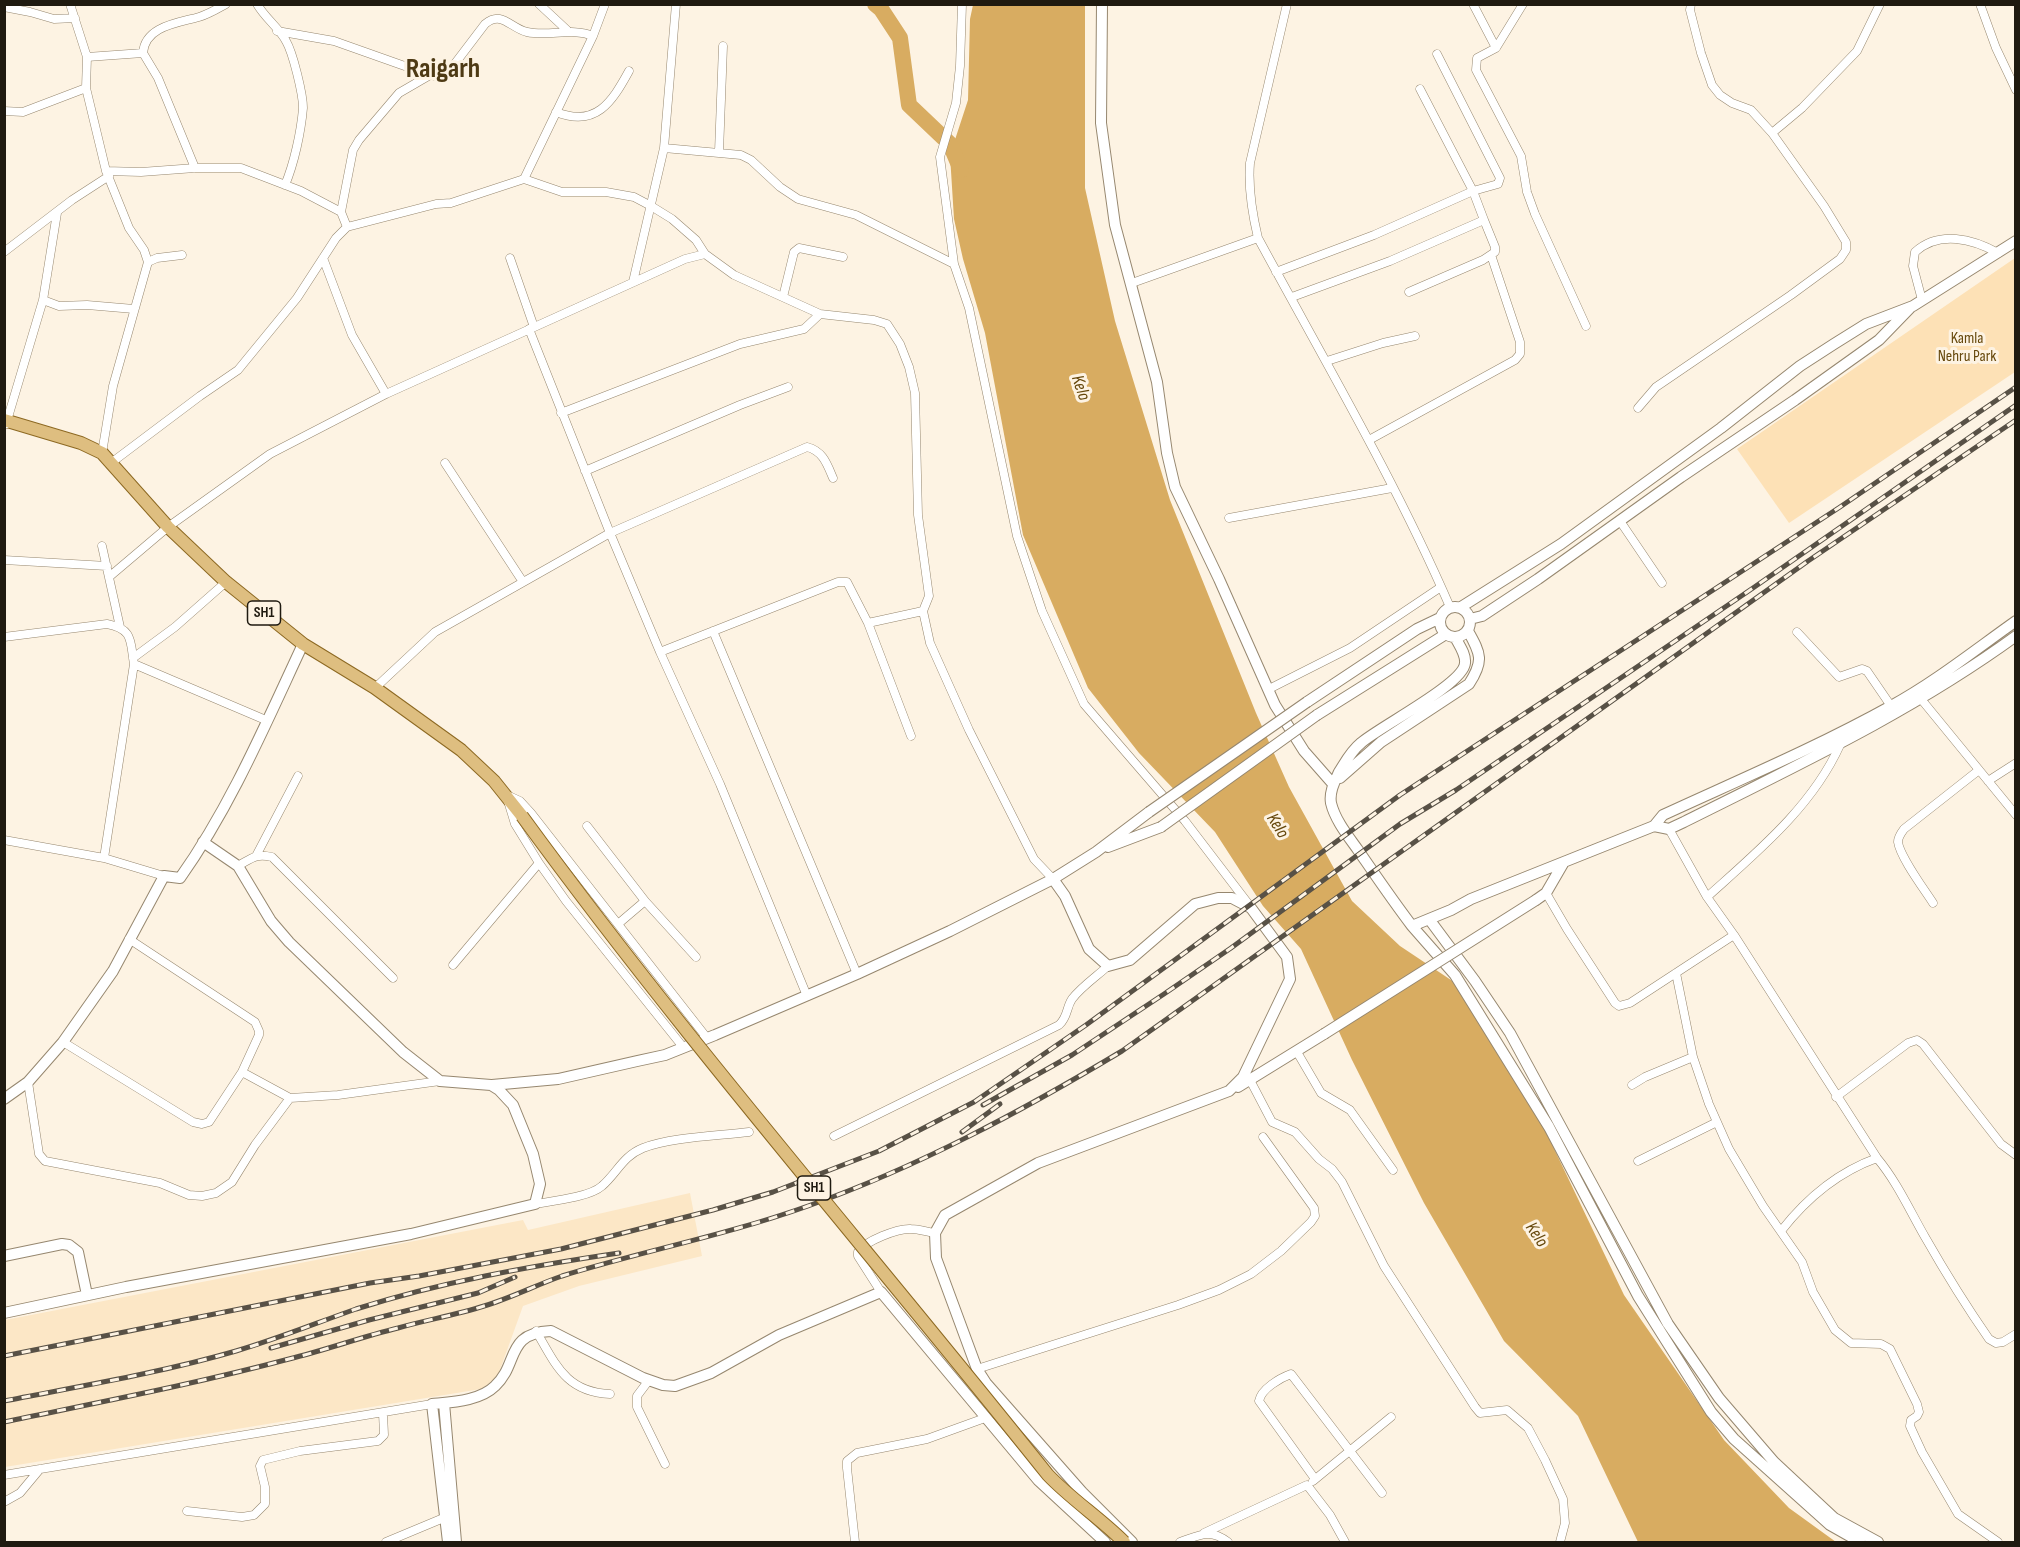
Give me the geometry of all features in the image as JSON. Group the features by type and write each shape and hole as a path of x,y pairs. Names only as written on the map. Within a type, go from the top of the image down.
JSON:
{"main road":[{"name":"SH1","path":"5,423 81,443 102,453 168,527 226,582 303,644 375,688 461,750 490,777 507,795 565,875 687,1032 1048,1475 1067,1495 1124,1542"}],"street":[{"path":"70,4 87,57 87,88 107,173 129,228 144,250 148,262 113,386 102,453"},
{"path":"195,168 158,78 143,53 144,44 154,32 169,25 202,16 226,4"},
{"path":"257,4 286,40 293,57 303,107 293,166 285,185"},
{"path":"539,4 568,32"},
{"path":"524,179 593,36 605,4"},
{"path":"633,282 664,148 676,4"},
{"path":"962,4 956,103 940,157 954,264 969,308 1017,536 1042,611 1084,704 1185,820 1287,957 1290,979 1243,1077 1229,1091"},
{"path":"1102,4 1101,123 1115,225 1157,382 1167,453 1175,487 1275,705 1304,751 1333,784"},
{"path":"1287,4 1250,163 1248,184 1258,238 1369,440 1423,545 1441,587 1455,608 1467,612 1470,619 1468,631 1480,658 1478,671 1469,684 1381,742 1333,784"},
{"path":"1473,4 1496,48"},
{"path":"1523,4 1496,48 1477,58 1476,70 1521,156 1527,192 1534,214 1586,326"},
{"path":"1638,408 1656,387 1791,295 1840,259 1846,250 1846,242 1830,215 1772,133 1751,110 1726,99 1712,85 1701,53 1690,10 1691,4"},
{"path":"1772,133 1802,108 1857,51 1880,4"},
{"path":"1980,4 1995,48 2016,90"},
{"path":"4,7 54,19 75,18"},
{"path":"277,31 334,41 430,75 442,77 447,74 485,24 492,19 498,18 526,32 584,32 593,36"},
{"path":"718,152 723,46"},
{"path":"87,57 143,53"},
{"path":"1276,272 1374,235 1473,191 1498,184 1500,178 1437,54"},
{"path":"556,112 576,118 602,110 615,97 629,71"},
{"path":"347,227 342,212 353,150 399,93 430,75"},
{"path":"4,111 23,112 87,88"},
{"path":"1408,292 1495,252 1473,191 1420,89"},
{"path":"664,148 741,155 751,160 780,187 798,199 856,215 954,264"},
{"path":"4,252 107,173 241,168 285,185 342,212"},
{"path":"111,463 238,370 297,298 336,238 347,227 436,204 451,203 524,179 562,192 606,192 634,197 672,219 696,240 705,254 734,275 820,314 874,320 887,324 900,344 909,367 915,393 918,515 929,596 923,611 930,643 969,730 1034,859 1065,896 1089,949 1108,966"},
{"path":"5,423 43,300 57,213"},
{"path":"1292,297 1390,261 1484,220"},
{"path":"1132,283 1258,238"},
{"path":"1917,303 1914,266 1915,252 1920,248 1946,238 1982,244 1998,252"},
{"path":"1860,1542 1830,1525 1734,1439 1711,1412 1638,1296 1550,1127 1455,975 1391,899 1338,820 1331,801 1333,784 1349,754 1360,744 1386,724 1428,700 1461,674 1465,664 1463,654 1441,628 1440,618 1444,611 1455,608 1561,544 1721,428 1800,366 1834,344 1866,324 1917,303 2016,241"},
{"path":"783,297 794,252 799,248 843,257"},
{"path":"109,577 168,527 270,454 386,394 685,259 705,254"},
{"path":"148,262 157,258 182,255"},
{"path":"1369,440 1515,360 1520,354 1518,334 1491,255"},
{"path":"323,258 352,335 386,394"},
{"path":"510,258 531,328 561,413 660,652 720,784 807,996"},
{"path":"43,300 59,306 87,305 134,309"},
{"path":"1470,619 1482,616 1528,586 1879,340 1917,303"},
{"path":"561,413 740,344 804,329 820,314"},
{"path":"1327,361 1383,343 1415,336"},
{"path":"585,471 788,387"},
{"path":"375,688 435,632 610,533 807,447 821,454 833,478"},
{"path":"445,463 523,582"},
{"path":"1229,518 1392,488"},
{"path":"1620,520 1662,583"},
{"path":"102,546 120,627"},
{"path":"4,560 107,566"},
{"path":"660,652 842,581 847,582 868,623 911,736"},
{"path":"134,661 226,582"},
{"path":"1269,689 1350,648 1441,587"},
{"path":"868,623 923,611"},
{"path":"242,1072 290,1098 338,1095 440,1081 491,1085 558,1079 665,1054 857,974 950,931 1053,879 1096,852 1149,812 1307,702 1417,628 1440,618"},
{"path":"1412,926 1471,899 1654,826 1663,815 1808,748 1891,706 1915,692 2016,621"},
{"path":"4,637 107,624 120,627 130,635 134,661 104,858"},
{"path":"713,631 857,974"},
{"path":"1096,852 1161,827 1317,715 1450,636 1462,636 1468,631"},
{"path":"1797,632 1839,677 1862,669 1867,671 1891,706"},
{"path":"1654,826 1669,829 1840,745 1921,699 2016,636"},
{"path":"4,840 104,858 164,876 180,878 228,801 303,644"},
{"path":"134,661 267,721"},
{"path":"1921,699 2016,815"},
{"path":"1707,897 1761,848 1793,815 1819,784 1840,745"},
{"path":"1988,781 2016,763"},
{"path":"1933,903 1902,854 1898,843 1899,836 1904,829 1979,770"},
{"path":"256,856 298,776"},
{"path":"507,795 520,801 531,813 707,1038"},
{"path":"507,795 514,824 539,863 566,901 683,1047"},
{"path":"587,826 645,901 696,957"},
{"path":"1669,829 1707,897 1734,935 1877,1158 1893,1176 1947,1275 1989,1339 1996,1344 2016,1335"},
{"path":"203,842 238,866 271,921 289,942 403,1052 440,1081"},
{"path":"238,866 256,856 272,857 393,978"},
{"path":"1132,1542 1082,1492 1006,1409 977,1369 936,1258 935,1233 945,1215 1038,1163 1229,1091 1250,1080 1536,900 1546,893 1564,862"},
{"path":"453,965 539,863"},
{"path":"4,1099 28,1082 63,1042 113,971 164,876"},
{"path":"1546,893 1566,929 1619,1006 1630,1003 1734,935"},
{"path":"834,1136 1059,1024 1066,1016 1068,1006 1074,997 1108,966 1130,960 1195,904 1218,898 1232,898 1251,908"},
{"path":"618,924 645,901"},
{"path":"1429,919 1510,1033 1668,1324 1719,1398 1774,1461 1834,1518 1878,1542"},
{"path":"63,1042 194,1122 202,1124 208,1122 242,1072 259,1035 255,1022 129,939"},
{"path":"1676,973 1693,1057 1708,1104 1729,1149 1763,1206 1802,1262 1813,1292 1835,1330 1851,1343 1881,1344 1893,1352 1917,1404 1919,1412 1911,1420 1910,1426 1922,1452 1958,1514 1998,1542"},
{"path":"1836,1096 1908,1043 1917,1040 1923,1044 2001,1144 2016,1155"},
{"path":"1297,1052 1321,1093 1350,1110 1393,1170"},
{"path":"1632,1085 1693,1057"},
{"path":"1250,1080 1272,1122 1294,1132 1342,1182 1384,1266 1475,1407 1480,1413 1507,1410 1528,1428 1563,1499 1565,1523 1560,1542"},
{"path":"28,1082 39,1154 45,1161 160,1183 189,1195 202,1196 216,1193 232,1182 255,1145 290,1098"},
{"path":"491,1085 513,1105 533,1154 540,1184 535,1204"},
{"path":"1638,1161 1717,1122"},
{"path":"4,1313 87,1295 411,1234 591,1192 601,1187 621,1162 641,1149 662,1143 749,1132"},
{"path":"977,1369 1219,1290 1251,1274 1281,1251 1311,1222 1315,1216 1314,1208 1263,1137"},
{"path":"1781,1231 1793,1216 1839,1175 1877,1158"},
{"path":"935,1233 909,1228 875,1239 860,1248 858,1256 880,1292 1038,1480 1105,1542"},
{"path":"4,1256 62,1244 69,1245 78,1252 87,1295"},
{"path":"4,1475 474,1397 495,1386 503,1376 519,1343 536,1331 551,1330 649,1380 675,1386 711,1373 778,1335 880,1292"},
{"path":"536,1331 557,1368 567,1379 582,1389 594,1393 610,1394"},
{"path":"1315,1479 1259,1401 1261,1394 1291,1374 1382,1493"},
{"path":"649,1380 635,1401 641,1418 665,1464"},
{"path":"438,1404 448,1542"},
{"path":"438,1404 456,1542"},
{"path":"187,1511 242,1517 254,1515 265,1504 265,1487 260,1466 263,1460 300,1451 378,1441 384,1436 382,1413"},
{"path":"1180,1542 1307,1485 1391,1417"},
{"path":"855,1542 847,1468 847,1461 850,1457 857,1453 927,1439 985,1418"},
{"path":"4,1502 20,1493 40,1469"},
{"path":"1307,1485 1330,1515 1345,1542"},
{"path":"386,1542 446,1517"},
{"path":"1204,1533 1216,1534 1228,1542"}],"shaded area":[{"path":"690,1193 702,1256 579,1286 523,1306 497,1378 481,1389 5,1467 5,1320 523,1220 528,1230"}],"green space":[{"name":"Kamla Nehru Park","path":"2015,258 2015,372 1789,523 1737,449"}],"water":[{"name":"Kelo","path":"973,5 1085,5 1085,188 1115,321 1170,500 1256,713 1289,787 1352,901 1400,946 1460,986 1525,1088 1624,1295 1724,1440 1789,1508 1836,1542 1638,1542 1578,1416 1504,1341 1424,1203 1352,1060 1301,949 1263,906 1215,832 1139,753 1088,688 1023,535 985,333 963,259 954,219 950,155 968,100 970,19"}],"waterway":[{"path":"875,4 881,9 900,38 909,105 950,144 961,170"}],"railway":[{"path":"4,1356 370,1283 561,1249 713,1210 773,1192 879,1151 974,1102 1086,1025 1400,795 1840,507 2016,387"},
{"path":"983,1105 1072,1055 1164,994 1231,948 1400,824 1456,790 1753,588 2016,405"},
{"path":"4,1422 218,1377 473,1309 562,1276 747,1226 808,1206 929,1156 1008,1116 1122,1051 1808,561 2016,420"},
{"path":"962,1132 1000,1104"},
{"path":"4,1401 120,1379 207,1359 388,1299 453,1283 520,1269 619,1253"},
{"path":"271,1348 369,1320 478,1293 515,1277"}],"district":[{"name":"Raigarh","path":"443,70"}]}
